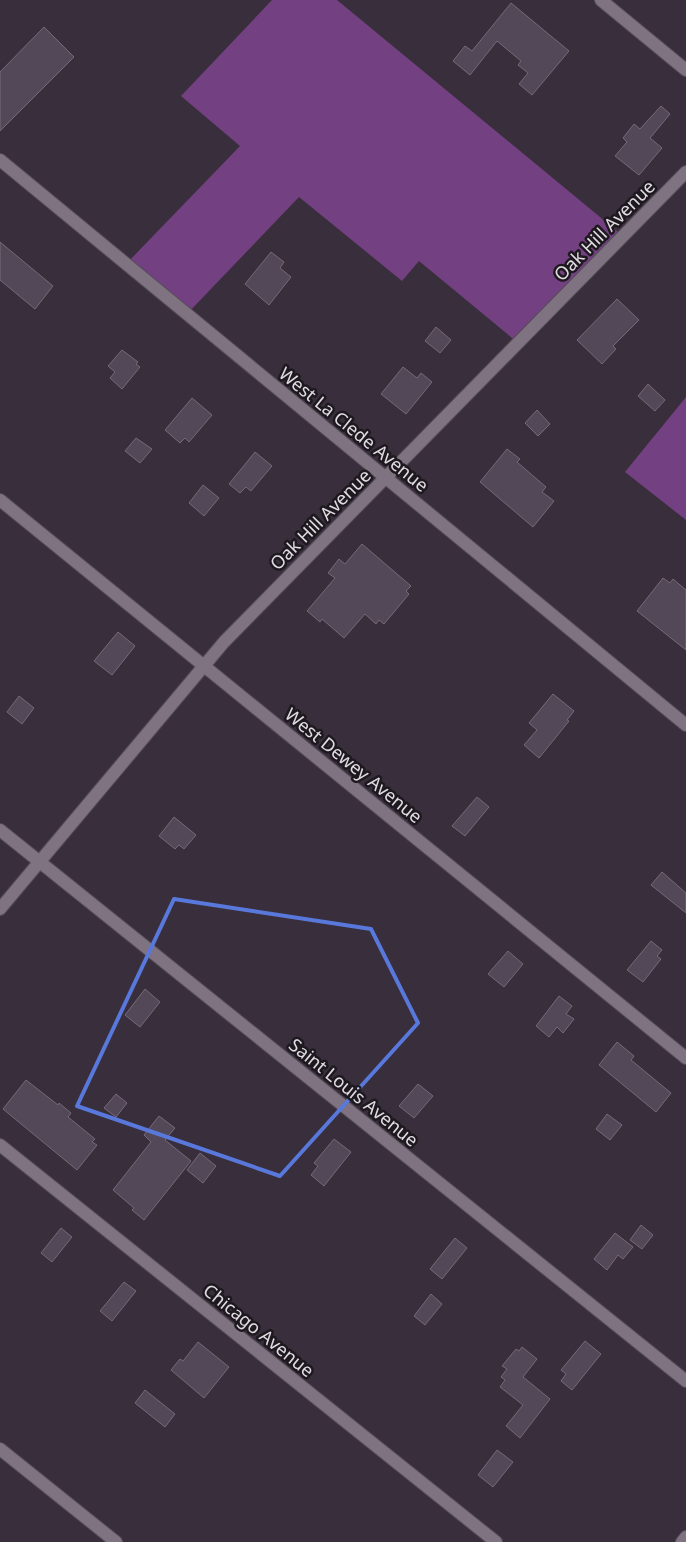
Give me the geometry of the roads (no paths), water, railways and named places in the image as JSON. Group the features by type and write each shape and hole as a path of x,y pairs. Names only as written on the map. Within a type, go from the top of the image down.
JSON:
{"street":[{"path":"601,0 686,70"},
{"name":"West La Clede Avenue","path":"0,160 686,725"},
{"name":"Oak Hill Avenue","path":"0,909 224,642 686,172"},
{"name":"West Dewey Avenue","path":"0,500 686,1058"},
{"name":"Saint Louis Avenue","path":"0,830 686,1380"},
{"name":"Chicago Avenue","path":"0,1145 496,1542"},
{"path":"0,1449 116,1542"},
{"path":"682,1542 686,1537"}]}
